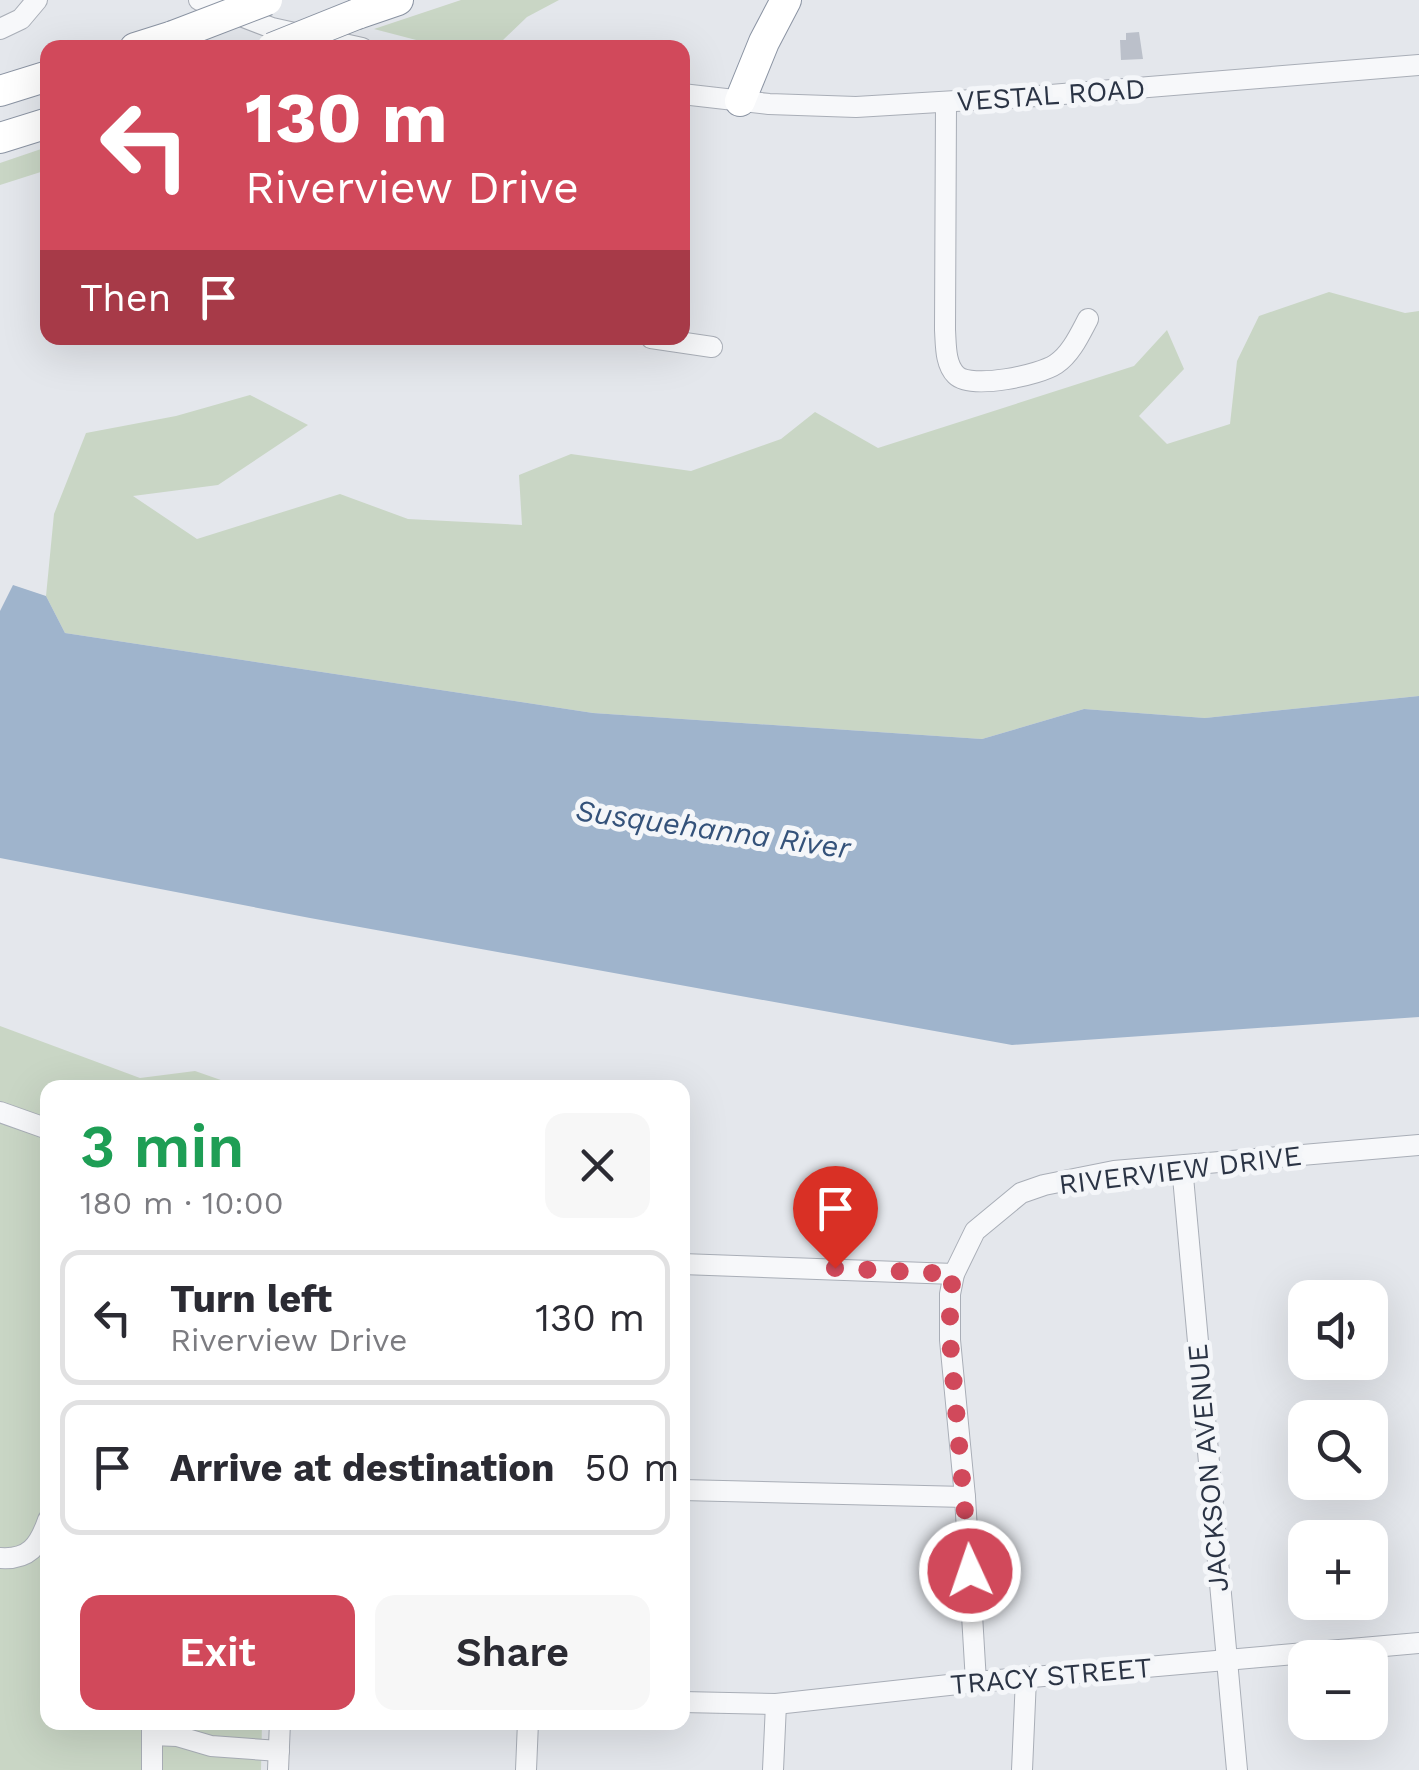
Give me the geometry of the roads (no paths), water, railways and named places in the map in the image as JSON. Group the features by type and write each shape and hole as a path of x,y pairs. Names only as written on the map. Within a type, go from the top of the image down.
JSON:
{"highway":[{"path":"161,40 267,0"},
{"path":"292,40 398,0"},
{"path":"740,101 786,0"},
{"path":"0,91 40,78"},
{"path":"0,138 40,126"}],"street":[{"path":"0,29 21,19 37,0"},
{"path":"200,0 272,28 326,40"},
{"name":"VESTAL ROAD","path":"690,95 816,107 946,103 1419,65"},
{"path":"946,103 945,330 948,361 955,375 965,381 998,381 1059,362 1076,342 1088,318"},
{"path":"690,344 712,348"},
{"path":"0,1112 40,1126"},
{"name":"RIVERVIEW DRIVE","path":"954,1274 976,1231 1021,1193 1044,1185 1114,1171 1419,1145"},
{"name":"JACKSON AVENUE","path":"1182,1166 1237,1770"},
{"path":"690,1264 954,1274 950,1340 965,1497 976,1682"},
{"path":"690,1490 965,1497"},
{"path":"0,1558 12,1559 33,1551 40,1537"},
{"name":"TRACY STREET","path":"690,1702 776,1704 976,1682 1419,1643"},
{"path":"1022,1770 1026,1678"},
{"path":"773,1770 776,1704"},
{"path":"152,1730 152,1770"},
{"path":"156,1730 278,1761 280,1730"},
{"path":"526,1770 528,1730"}],"water":[{"name":"Susquehanna River","path":"13,585 46,596 65,633 593,713 982,739 1084,709 1205,718 1419,696 1419,1017 1012,1045 0,858 0,611"}]}
